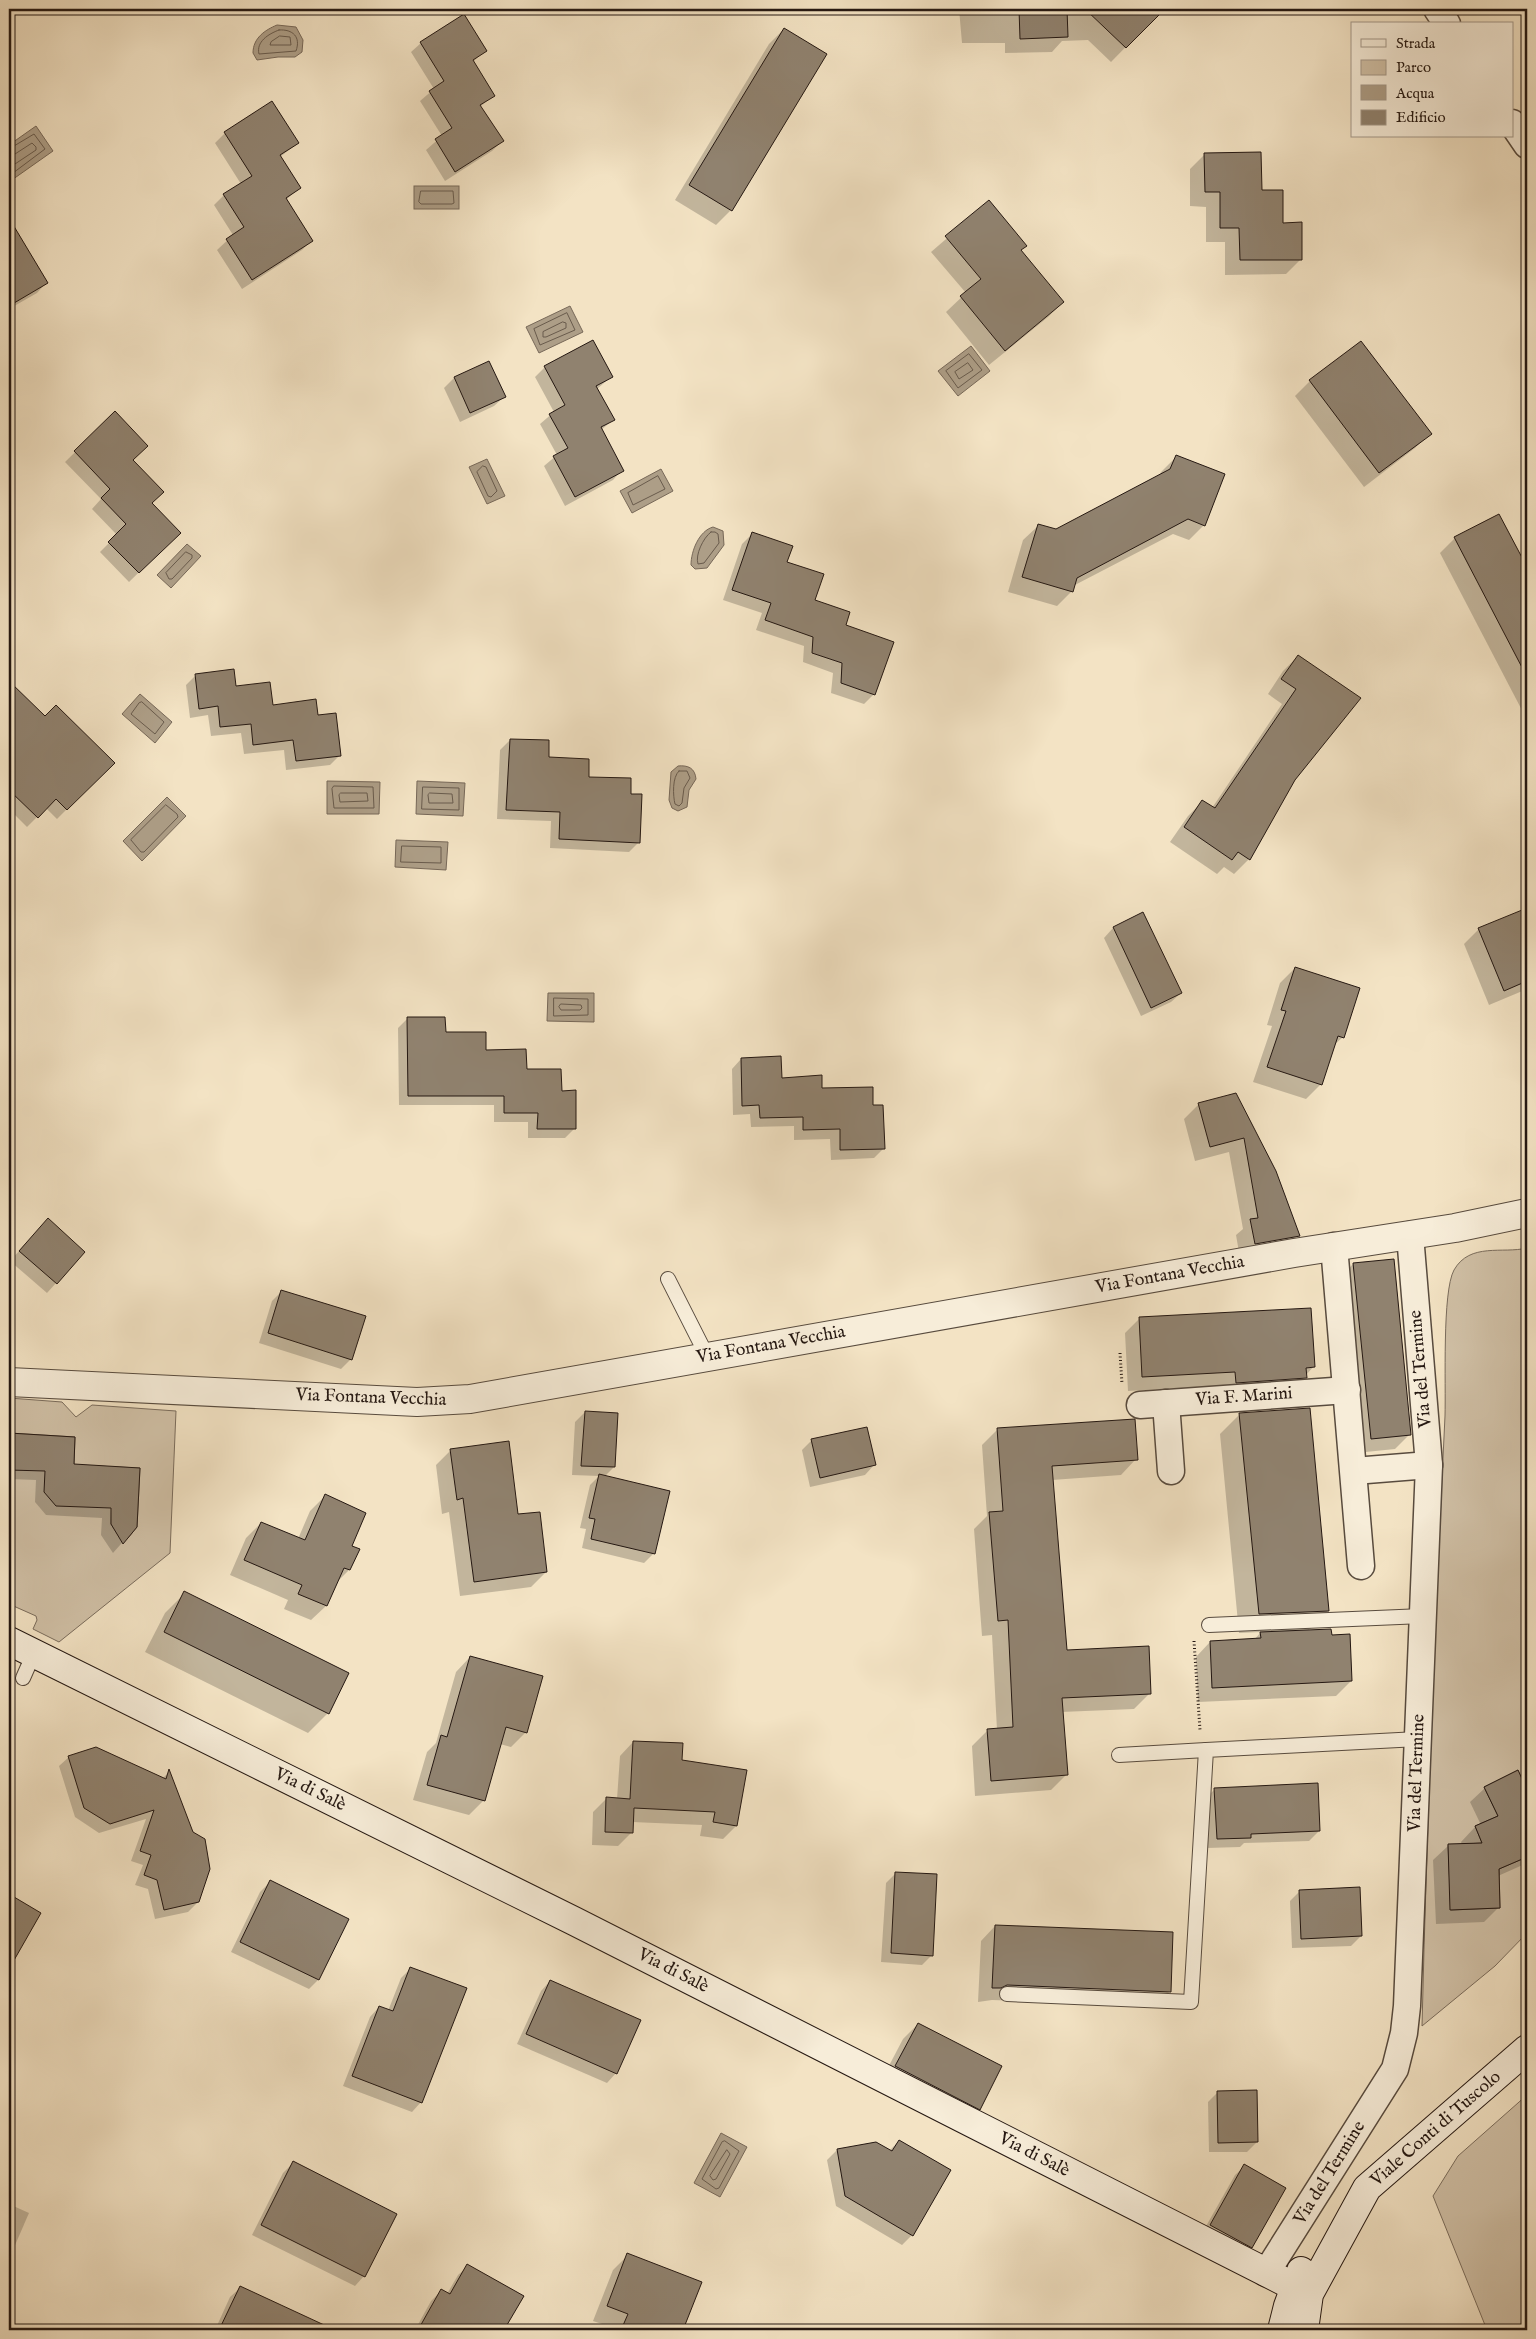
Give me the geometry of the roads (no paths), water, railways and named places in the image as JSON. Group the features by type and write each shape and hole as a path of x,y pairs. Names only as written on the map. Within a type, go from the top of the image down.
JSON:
{"main road":[{"name":"Via Fontana Vecchia","path":"9,1382 118,1389 445,1401 488,1397 707,1356 1334,1246 1410,1236 1527,1213"},
{"name":"Via di Salè","path":"9,1641 574,1921 1302,2290"},
{"name":"Viale Conti di Tuscolo","path":"1302,2290 1310,2252 1337,2217 1367,2188 1527,2049"},
{"path":"1282,2330 1302,2290"},
{"path":"1302,2290 1304,2330"}],"street":[{"path":"1437,9 1446,22"},
{"path":"1514,125 1527,145"},
{"name":"Via del Termine","path":"1266,2273 1395,2069 1404,2033 1407,2006 1429,1465 1410,1236"},
{"path":"1334,1246 1361,1566"},
{"name":"Via F. Marini","path":"1140,1405 1347,1390"},
{"path":"1166,1403 1171,1471"},
{"path":"1354,1470 1429,1465"}],"lane":[{"path":"668,1278 707,1356"},
{"path":"1210,1625 1423,1616"},
{"path":"23,1678 34,1653"},
{"path":"1119,1755 1418,1739"},
{"path":"1007,1994 1191,2002 1206,1750"}],"water":[{"path":"277,25 296,27 303,40 302,52 295,57 257,60 253,53 257,39 268,29"},
{"path":"36,126 53,151 9,182 9,145"},
{"path":"414,186 459,186 459,209 414,209"},
{"path":"570,306 583,332 539,353 526,327"},
{"path":"971,346 990,371 958,396 938,371"},
{"path":"487,459 505,496 487,504 469,467"},
{"path":"661,469 673,491 632,513 620,491"},
{"path":"713,527 723,531 724,545 707,568 695,569 691,565 694,548 700,537"},
{"path":"187,544 201,556 171,588 157,575"},
{"path":"140,694 172,722 155,743 122,714"},
{"path":"678,766 690,768 694,772 696,779 689,790 687,807 678,811 672,808 669,800 671,772"},
{"path":"327,781 380,782 379,814 327,814"},
{"path":"417,781 465,783 463,816 416,814"},
{"path":"167,797 186,816 142,861 123,841"},
{"path":"396,840 448,842 446,870 395,867"},
{"path":"548,993 594,993 594,1022 547,1021"},
{"path":"721,2133 747,2147 720,2197 694,2183"}]}
